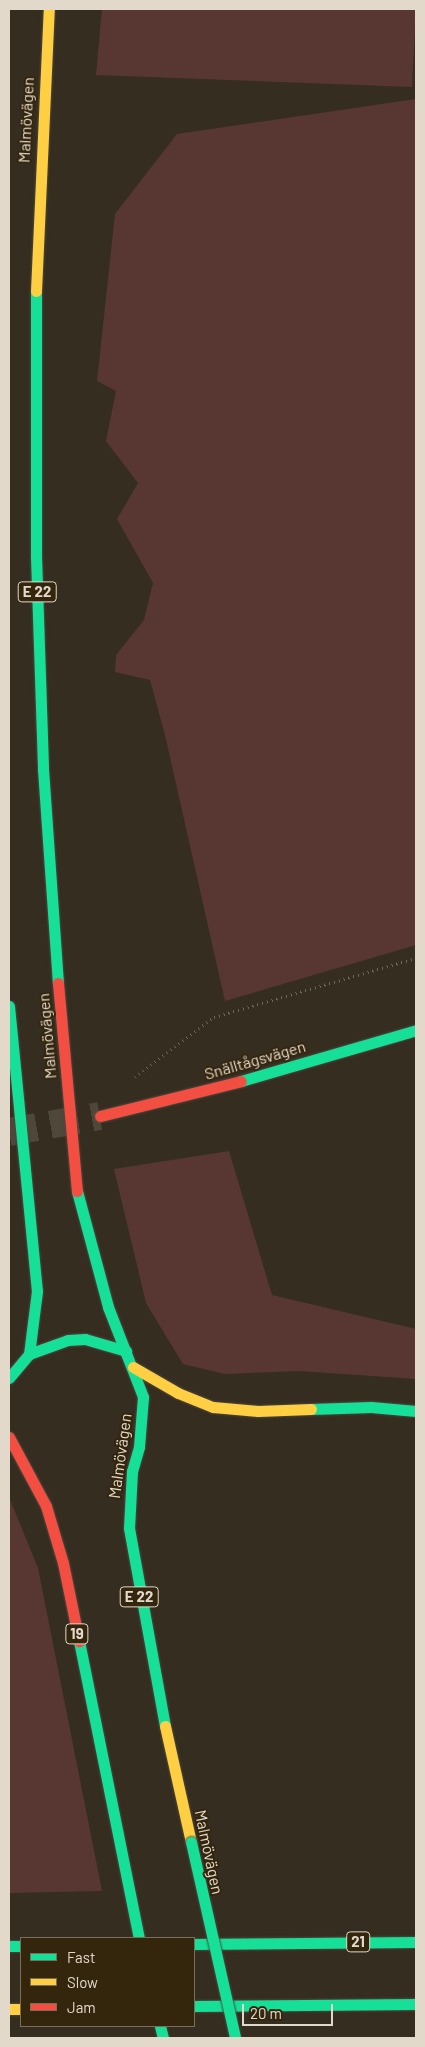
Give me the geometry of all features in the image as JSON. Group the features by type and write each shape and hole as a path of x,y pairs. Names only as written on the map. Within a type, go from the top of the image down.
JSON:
{"main road":[{"name":"Malmövägen","path":"49,9 39,176 34,361 42,769 74,1174 93,1260 143,1397 143,1416 132,1471 129,1528 154,1679 235,2038"},
{"path":"9,1006 37,1291 29,1354"},
{"name":"Snälltågsvägen","path":"100,1116 187,1096 416,1030"},
{"path":"9,1378 29,1354 49,1345 85,1339 126,1351"},
{"path":"133,1366 178,1393 213,1407 258,1411 370,1407 416,1411"},
{"name":"19","path":"9,1437 46,1506 63,1563 118,1841 140,1937"},
{"name":"21","path":"195,1944 416,1942"},
{"path":"195,2006 416,2004"}],"path":[{"path":"128,1082 214,1017 416,958"}],"shaded area":[{"path":"102,9 416,9 412,87 96,75"},
{"path":"416,99 416,945 225,1001 165,735 150,680 115,672 116,655 144,620 153,583 117,519 138,483 106,441 116,391 97,381 115,214 177,134"},
{"path":"229,1151 272,1295 416,1329 416,1379 299,1371 225,1374 183,1364 146,1303 114,1169"},
{"path":"9,1497 38,1568 102,1891 9,1893"}],"tunnel":[{"path":"9,1132 100,1116"}],"traffic: fast":[{"path":"36,291 36,556 43,769 58,983"},
{"path":"9,1006 37,1291 29,1354"},
{"path":"241,1081 416,1030"},
{"path":"77,1191 108,1307 143,1397 139,1447 132,1471 129,1528 165,1726"},
{"path":"9,1378 29,1354 68,1340 85,1339 126,1351"},
{"path":"311,1409 371,1407 416,1411"},
{"path":"79,1641 139,1937"},
{"path":"191,1842 235,2038"},
{"path":"195,1944 416,1942"},
{"path":"9,1946 20,1946"},
{"path":"195,2006 416,2004"},
{"path":"160,2027 163,2038"}],"traffic: slow":[{"path":"36,291 49,9"},
{"path":"133,1367 178,1393 213,1407 258,1411 311,1409"},
{"path":"165,1726 191,1842"},
{"path":"9,2009 20,2009"}],"traffic: jam":[{"path":"58,983 77,1191"},
{"path":"100,1116 241,1081"},
{"path":"9,1437 46,1506 63,1563 79,1641"}]}
